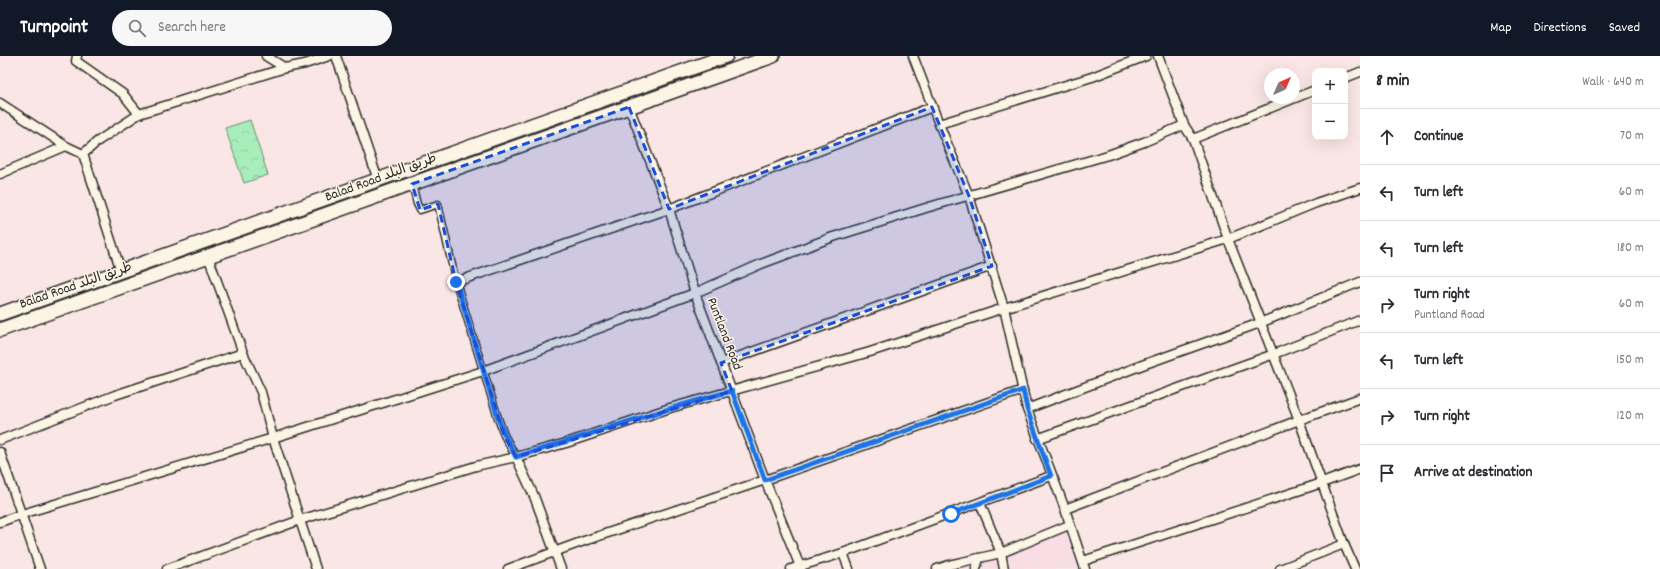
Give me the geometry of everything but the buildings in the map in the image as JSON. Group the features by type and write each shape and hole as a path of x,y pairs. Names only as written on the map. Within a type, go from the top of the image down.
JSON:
{"highway":[{"name":"Balad Road طريق البلد","path":"0,314 726,56"},
{"name":"Balad Road طريق البلد","path":"0,330 773,56"}],"street":[{"path":"77,56 76,61 123,94 138,114"},
{"path":"266,56 285,68"},
{"path":"83,154 98,141 138,114 285,68 306,64 329,56"},
{"path":"336,56 378,180"},
{"path":"913,56 932,107 969,196 1004,308 1027,409 1051,476 1065,509 1069,525 1084,565 1360,469"},
{"path":"939,124 1092,76 1146,56"},
{"path":"1158,56 1184,125 1193,139 1228,239 1260,323 1274,354 1344,544 1355,569"},
{"path":"1348,77 1360,72"},
{"path":"1193,139 1312,91"},
{"path":"0,103 66,146 83,154 121,271"},
{"name":"Puntland Road","path":"629,107 669,209 695,293 721,363 765,480 800,567"},
{"path":"456,282 669,209 932,107"},
{"path":"0,522 273,438 483,371 695,293 760,264 832,237 1108,155 1184,125"},
{"path":"0,174 66,146"},
{"path":"412,184 420,210 438,204 456,282 498,418 504,434 534,496 556,552 561,569"},
{"path":"167,569 300,520 476,466 566,443 670,408 870,352 1004,308 1228,239 1316,203 1360,188"},
{"path":"208,256 243,353 261,392 273,438 316,569"},
{"path":"721,363 992,266"},
{"path":"1027,409 1145,364 1260,323 1360,282"},
{"path":"1037,439 1274,354 1360,320"},
{"path":"0,440 115,395 243,353"},
{"path":"508,569 556,552 584,540 765,480 1023,390"},
{"path":"1065,509 1360,398"},
{"path":"0,452 40,569"},
{"path":"791,569 844,553 1051,476"},
{"path":"980,503 1001,553 1004,569"},
{"path":"938,569 1001,553 1069,525"},
{"path":"1280,569 1344,544"},
{"path":"844,553 848,569"},
{"path":"976,569 978,558"}],"highlighted area":[{"path":"629,107 669,209 932,107 969,196 992,266 721,363 732,391 516,457 504,435 456,282 438,204 420,210 412,184"}],"shaded area":[{"path":"1066,532 1078,569 955,569"}],"green space":[{"path":"250,120 268,175 244,183 225,128"}],"route":[{"path":"456,282 498,418 504,434 516,457 566,443 670,408 732,391 765,480 1023,390 1027,409 1051,476 951,514"}]}
